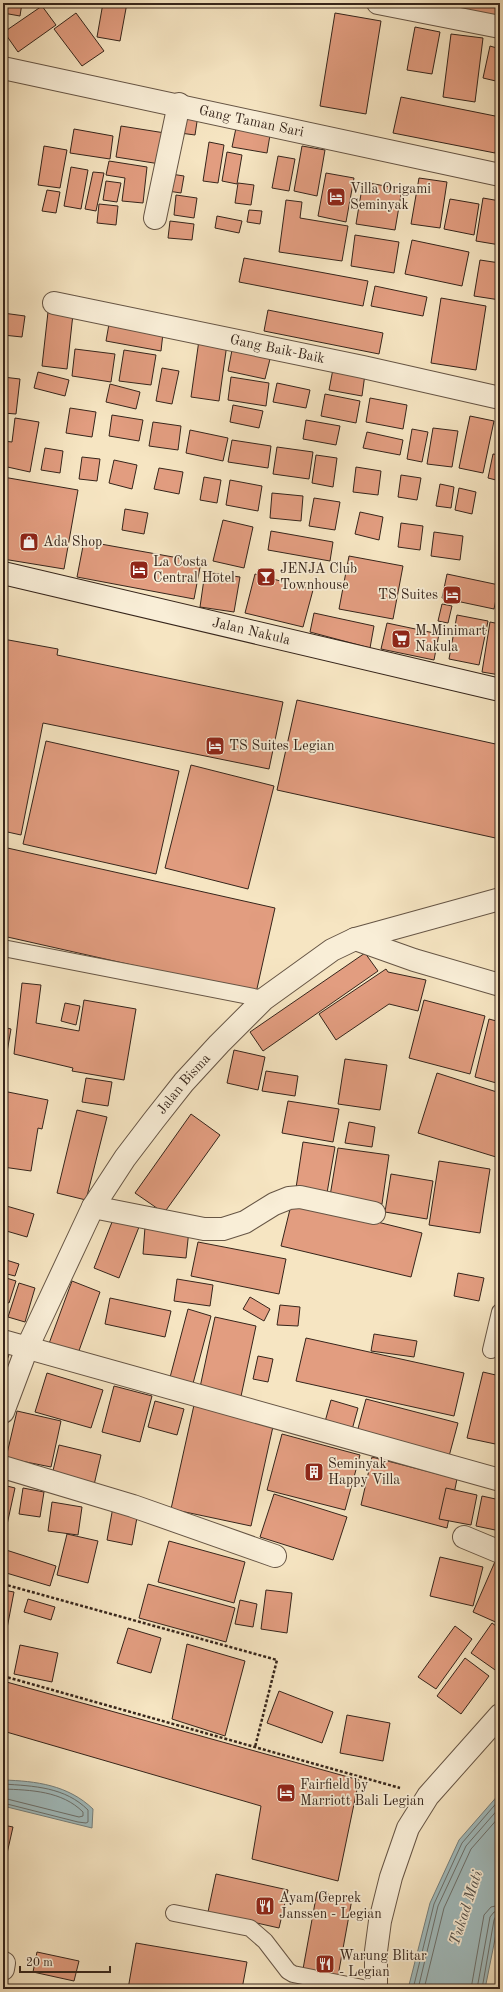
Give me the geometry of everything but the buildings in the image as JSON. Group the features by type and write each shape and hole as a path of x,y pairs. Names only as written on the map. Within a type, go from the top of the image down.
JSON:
{"street":[{"path":"378,3 500,27"},
{"name":"Gang Taman Sari","path":"3,68 179,104 500,174"},
{"path":"155,218 179,104"},
{"name":"Gang Baik-Baik","path":"54,304 363,367 500,398"},
{"name":"Jalan Nakula","path":"3,573 500,690"},
{"name":"Jalan Bisma","path":"3,1412 27,1348 93,1207 125,1158 184,1082 264,999 332,950 355,939 500,899"},
{"path":"355,939 414,960 500,985"},
{"path":"93,1207 204,1229 222,1229 245,1222 288,1198 300,1197 374,1213"},
{"path":"3,1342 500,1480"},
{"path":"3,1467 133,1506 275,1556"},
{"path":"464,1537 500,1552"},
{"path":"376,1989 376,1951 380,1921 391,1877 408,1828 428,1796 500,1715"}],"lane":[{"path":"3,948 264,999"},
{"path":"491,1350 500,1312"},
{"path":"174,1913 250,1928 265,1941 288,1971 293,1974 368,1989"}],"path":[{"path":"3,1584 277,1660 255,1747"},
{"path":"3,1676 428,1796"}],"water":[{"path":"3,1780 39,1783 73,1794 93,1809 92,1828 3,1806"},
{"name":"Tukad Mati","path":"500,1793 500,1914 485,1989 408,1989 430,1903 459,1840"}],"place":[{"name":"Villa Origami Seminyak","path":"336,197"},
{"name":"Ada Shop","path":"29,542"},
{"name":"La Costa Central Hotel","path":"139,570"},
{"name":"JENJA Club Townhouse","path":"266,577"},
{"name":"TS Suites","path":"452,595"},
{"name":"M Minimart Nakula","path":"401,639"},
{"name":"TS Suites Legian","path":"215,746"},
{"name":"Seminyak Happy Villa","path":"314,1472"},
{"name":"Fairfield by Marriott Bali Legian","path":"286,1793"},
{"name":"Ayam Geprek Janssen - Legian","path":"265,1906"},
{"name":"Warung Blitar - Legian","path":"325,1964"}]}
